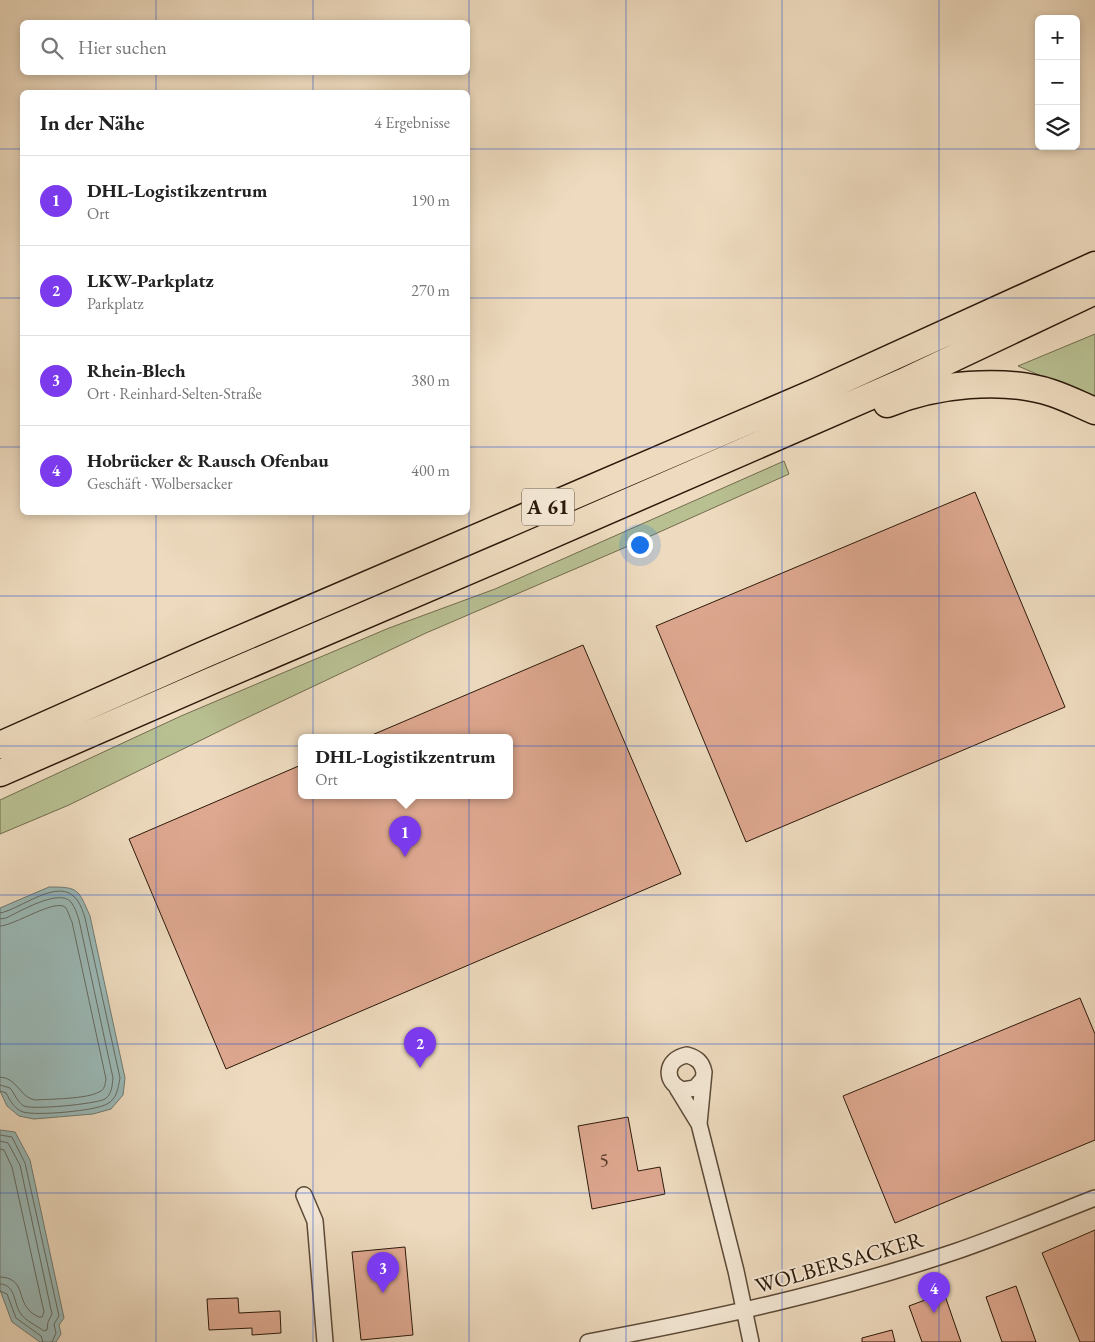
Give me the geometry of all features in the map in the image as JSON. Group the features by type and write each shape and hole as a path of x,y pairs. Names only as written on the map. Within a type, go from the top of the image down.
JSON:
{"highway":[{"name":"A 61","path":"0,745 203,655 818,391 1095,265"},
{"name":"A 61","path":"0,774 211,680 501,557 903,382 1095,291"},
{"name":"A 61","path":"501,557 560,544 892,402 930,391 972,384 1012,385 1052,393 1095,411"}],"street":[{"path":"699,1124 704,1072 703,1066 699,1060 691,1056 680,1056 672,1063 669,1074 673,1084 678,1088 683,1090 695,1088 703,1079"},
{"path":"678,1088 699,1124 751,1342"},
{"path":"304,1195 315,1221 325,1342"},
{"name":"WOLBERSACKER","path":"588,1342 745,1311 852,1283 956,1251 1095,1198"}],"green space":[{"path":"1095,334 1095,399 1018,366"},
{"path":"784,461 789,474 426,633 69,805 0,834 0,800 181,716 389,628 495,589"}],"water":[{"path":"49,887 66,888 76,891 83,900 90,916 125,1078 123,1095 111,1109 93,1114 34,1119 19,1116 7,1106 0,1091 0,908"},
{"path":"0,1130 15,1132 30,1160 64,1318 59,1325 61,1334 56,1342 40,1342 12,1322 0,1290"}],"building":[{"path":"975,492 1065,707 746,842 656,626"},
{"path":"583,645 681,874 226,1069 129,839 298,766 298,799 513,799 513,734 374,734"},
{"path":"1080,998 1095,1034 1095,1140 895,1223 843,1096"},
{"path":"628,1117 638,1171 660,1167 665,1194 592,1209 578,1126"},
{"path":"1095,1230 1095,1342 1080,1342 1042,1253"},
{"path":"405,1247 413,1335 361,1340 352,1252"},
{"path":"1016,1286 1036,1342 1002,1342 986,1297"},
{"path":"944,1293 961,1342 922,1342 909,1306"},
{"path":"238,1298 239,1313 280,1311 281,1333 252,1335 252,1328 209,1330 207,1299"},
{"path":"892,1330 895,1342 862,1342 862,1338"}],"place":[{"name":"DHL-Logistikzentrum","path":"405,857"},
{"name":"LKW-Parkplatz","path":"420,1068"},
{"name":"Rhein-Blech","path":"383,1293"},
{"name":"Hobrücker & Rausch Ofenbau","path":"934,1313"}]}
